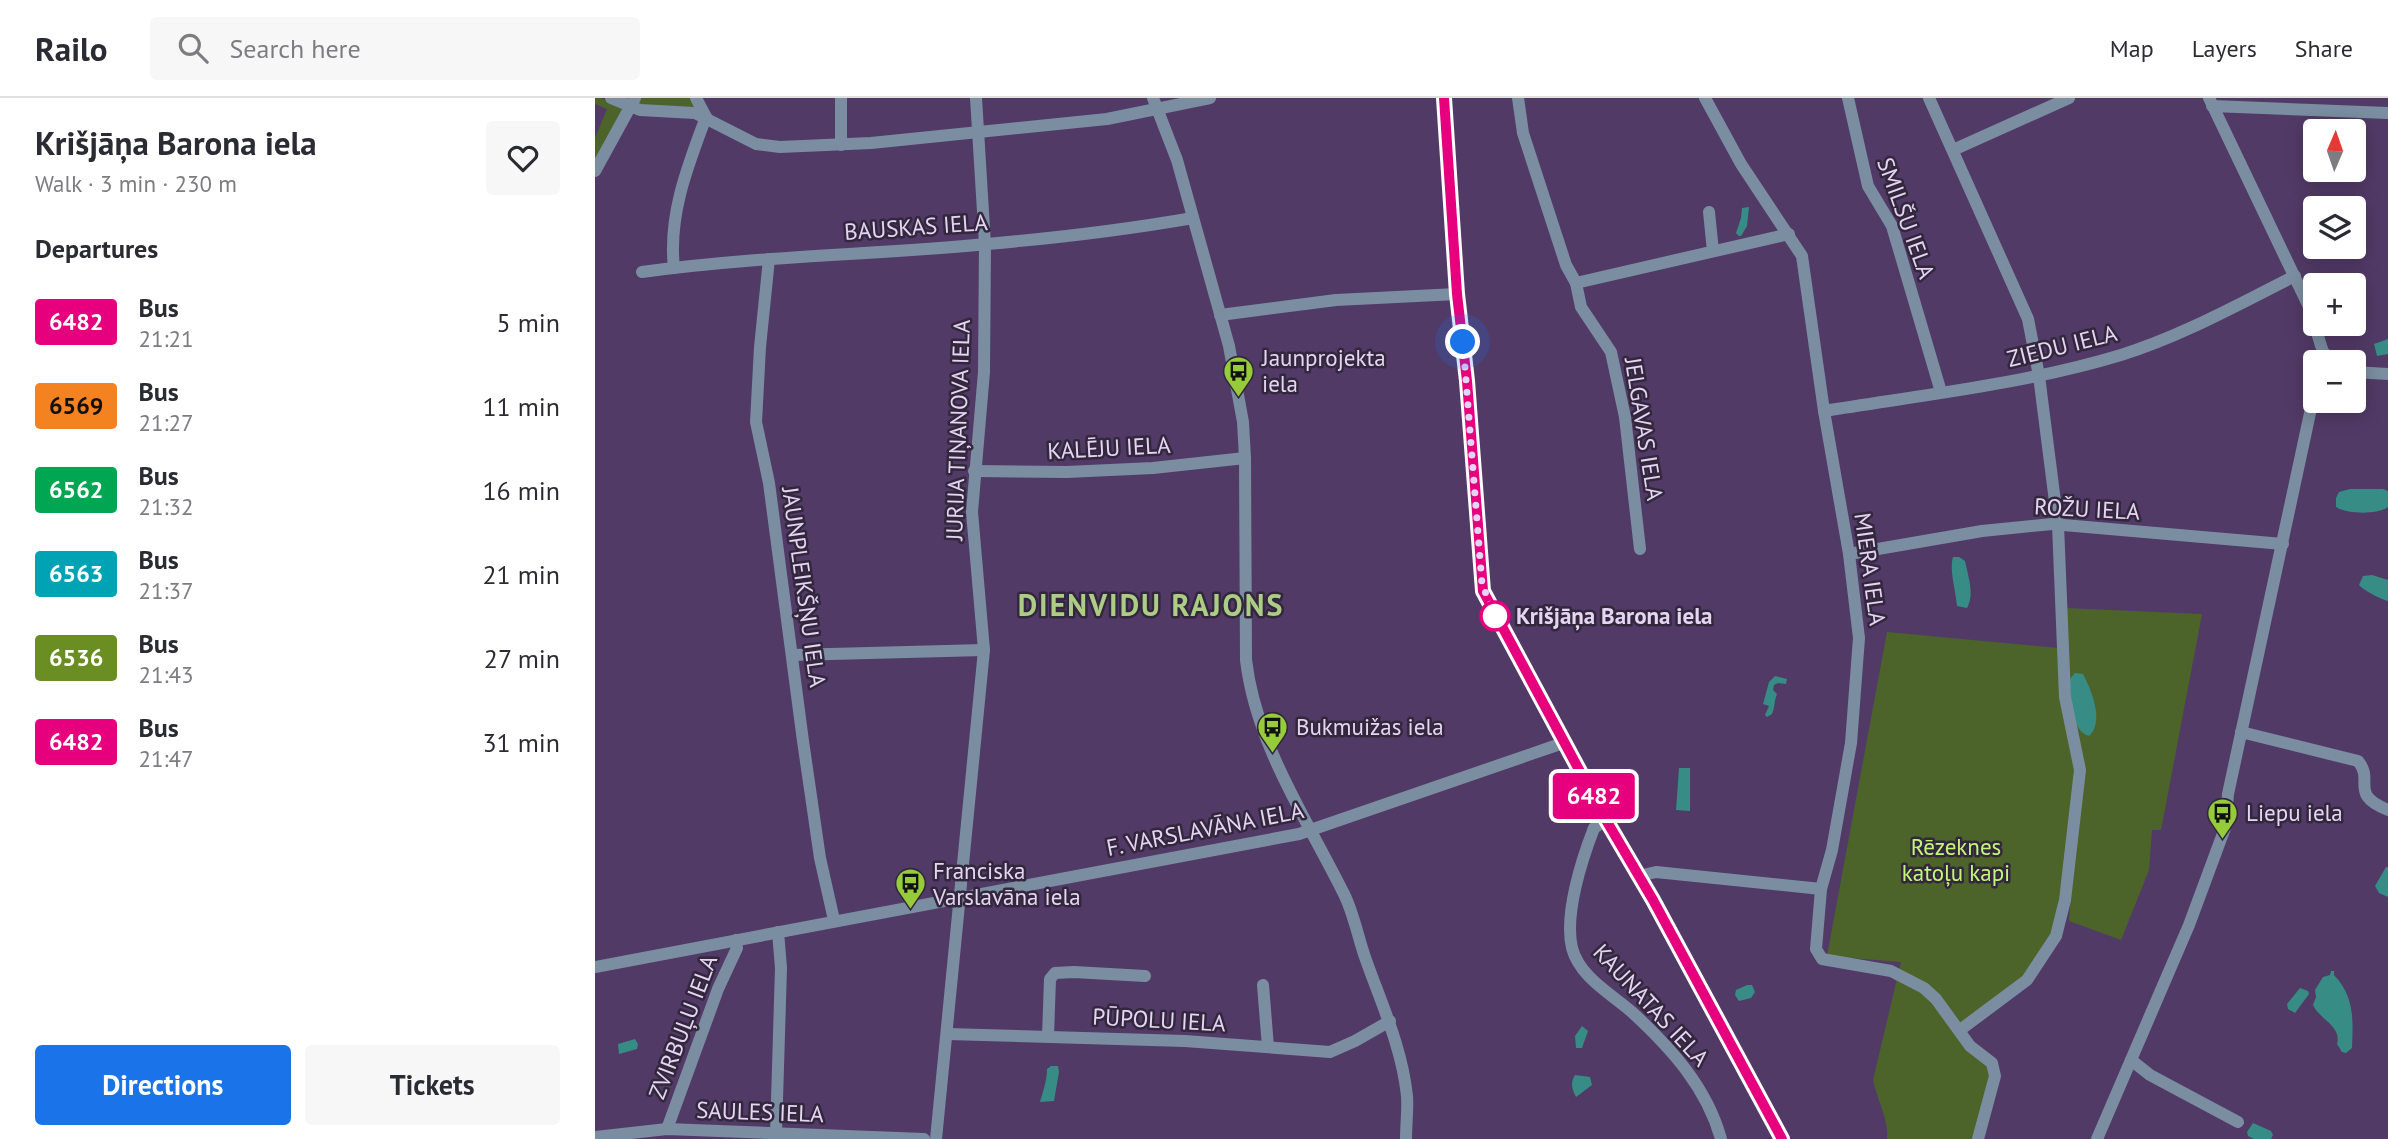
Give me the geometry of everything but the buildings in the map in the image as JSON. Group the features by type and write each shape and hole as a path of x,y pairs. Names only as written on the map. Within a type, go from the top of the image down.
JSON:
{"main road":[{"path":"1444,98 1457,294 1467,381 1483,591 1782,1139"}],"street":[{"path":"611,98 632,102 640,110 695,113 733,134 766,147 841,145 1107,119 1156,104 1210,98"},
{"path":"674,268 673,248 680,194 706,117 696,98"},
{"path":"841,98 841,145"},
{"name":"JURIJA TIŅANOVA IELA","path":"936,1139 983,650 972,532 974,471 984,372 985,244 976,98"},
{"name":"JELGAVAS IELA","path":"1518,98 1523,134 1566,265 1576,283 1581,307 1611,352 1625,417 1640,549"},
{"name":"MIERA IELA","path":"1705,98 1741,164 1802,256 1824,411 1849,554 1859,638 1851,743 1832,850 1821,889 1816,949 1822,959 1891,971 1908,977 1936,999 1970,1046 1992,1063 1995,1072 1978,1139"},
{"name":"SMILŠU IELA","path":"1848,98 1868,186 1892,226 1941,392"},
{"path":"1929,98 2028,319 2039,376 2058,525 2065,697 2080,770 2062,919 2046,955 2027,980 1960,1030"},
{"path":"1953,150 2069,98"},
{"path":"595,171 632,102"},
{"path":"2320,350 2309,307 2210,102 2388,113"},
{"path":"1156,104 1177,160 1229,346 1239,396 1245,458 1246,660 1249,688 1279,767 1346,897 1366,961 1390,1021 1407,1098 1406,1139"},
{"path":"1709,212 1713,251"},
{"name":"BAUSKAS IELA","path":"642,272 769,259 985,244 1131,229 1193,218"},
{"path":"1576,283 1789,234"},
{"name":"JAUNPLEIKŠŅU IELA","path":"769,259 756,422 769,483 820,858 834,920"},
{"name":"ZIEDU IELA","path":"1824,411 2039,376 2123,354 2209,319 2295,276"},
{"path":"1220,316 1336,300 1457,294"},
{"path":"2366,373 2388,374"},
{"path":"2097,1139 2189,925 2225,828 2228,794 2310,413"},
{"name":"KALĒJU IELA","path":"974,471 1067,472 1153,468 1245,458"},
{"name":"ROŽU IELA","path":"1849,554 1982,531 2058,525 2283,544"},
{"path":"792,655 983,650"},
{"path":"2241,732 2358,761 2363,769 2366,798 2388,810"},
{"name":"F. VARSLAVĀNA IELA","path":"595,967 1310,831 1566,741"},
{"name":"KAUNATAS IELA","path":"1606,820 1594,828 1577,882 1570,925 1575,955 1591,978 1636,1016 1682,1063 1714,1114 1721,1139"},
{"path":"1639,876 1656,872 1821,889"},
{"path":"776,1133 781,968 778,932"},
{"name":"ZVIRBUĻU IELA","path":"667,1129 718,989 737,948 736,940"},
{"name":"PŪPOLU IELA","path":"1048,1036 1050,979 1055,973 1145,976"},
{"path":"1263,985 1268,1047"},
{"name":"PŪPOLU IELA","path":"948,1034 1048,1036 1330,1052 1390,1021"},
{"path":"2131,1060 2150,1075 2238,1122"},
{"name":"SAULES IELA","path":"595,1137 667,1129 924,1139"}],"green space":[{"path":"595,98 620,106 622,110 595,162 595,138 607,109 595,104"},
{"path":"639,98 691,98 696,107 642,106"},
{"path":"2064,608 2202,614 2161,830 2152,830 2149,870 2121,940 2069,921 2072,865 2084,767 2069,692"},
{"name":"Rēzeknes katoļu kapi","path":"1887,632 2059,648 2076,753 2074,789 2055,929 2036,963 1960,1038 1991,1070 1973,1139 1887,1139 1885,1117 1873,1080 1901,962 1827,956"}],"shaded area":[{"path":"1749,207 1747,226 1739,236 1736,233 1742,208"},
{"path":"2388,339 2388,354 2377,356 2374,344"},
{"path":"2350,489 2388,491 2388,507 2383,510 2362,513 2336,507 2339,492"},
{"path":"1953,557 1965,561 1971,591 1967,608 1957,606 1952,574"},
{"path":"2372,575 2388,580 2388,601 2359,585 2363,576"},
{"path":"2075,673 2083,674 2095,705 2096,723 2089,736 2078,727 2073,712 2069,680"},
{"path":"1775,676 1787,679 1786,684 1774,685 1773,690 1777,694 1772,714 1767,717 1765,715 1769,706 1763,704 1769,682"},
{"path":"1679,768 1690,768 1690,811 1676,810"},
{"path":"2386,867 2388,897 2379,893 2375,886"},
{"path":"2331,971 2334,971 2346,992 2351,1010 2352,1048 2346,1053 2342,1052 2337,1044 2336,1032 2313,1005 2315,990 2323,977 2330,975"},
{"path":"1752,985 1755,992 1751,998 1739,1001 1735,995 1736,990"},
{"path":"2300,988 2309,994 2295,1013 2288,1009 2287,1004"},
{"path":"1582,1026 1588,1031 1582,1048 1576,1048 1575,1036"},
{"path":"635,1039 637,1049 619,1054 618,1044"},
{"path":"1058,1066 1059,1072 1054,1101 1040,1102 1047,1069"},
{"path":"1575,1075 1590,1077 1592,1085 1576,1097 1572,1086"},
{"path":"2253,1123 2271,1131 2271,1139 2254,1139 2248,1136 2247,1132"}],"bus line":[{"name":"6482","path":"1444,98 1457,294 1467,381 1483,591 1782,1139"}],"place":[{"name":"Jaunprojekta iela","path":"1239,398"},
{"name":"Krišjāņa Barona iela","path":"1495,616"},
{"name":"Bukmuižas iela","path":"1273,754"},
{"name":"Liepu iela","path":"2223,840"},
{"name":"Franciska Varslavāna iela","path":"910,911"}],"district":[{"name":"DIENVIDU RAJONS","path":"1151,606"}],"route":[{"path":"1463,342 1482,584 1485,597 1495,616"}]}
